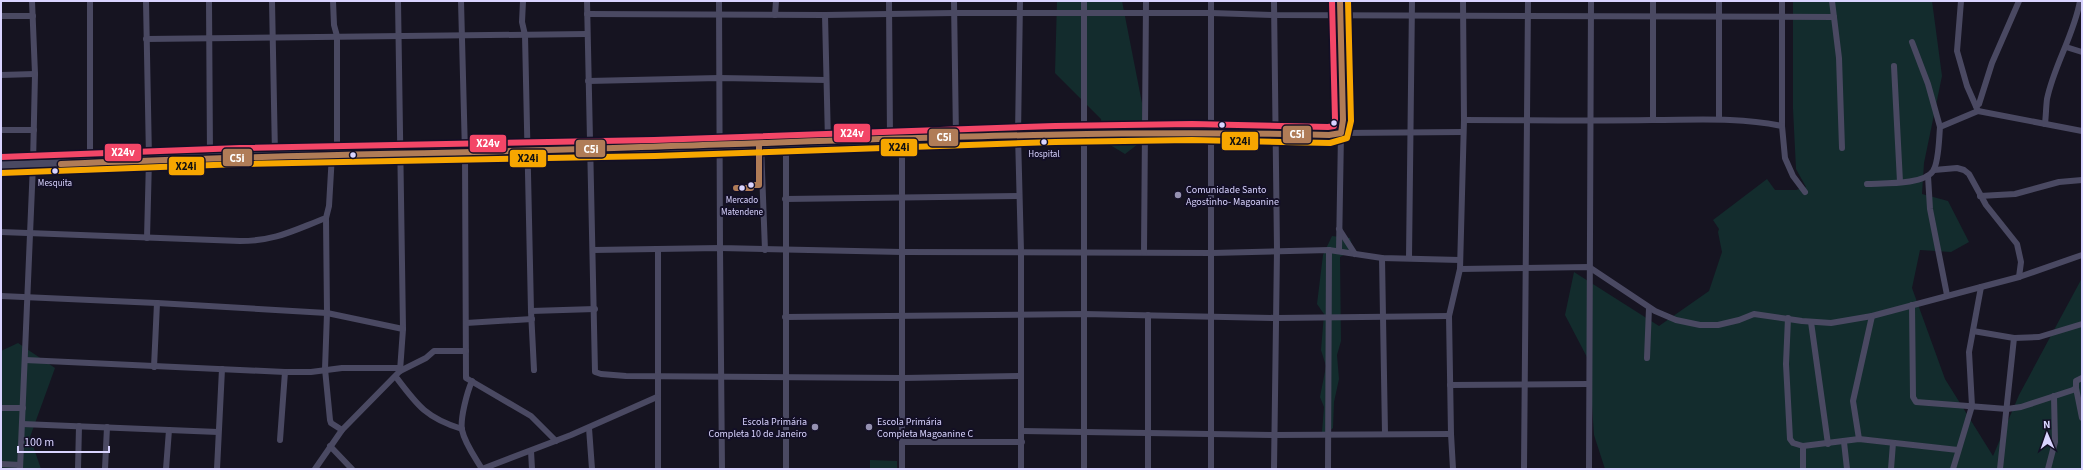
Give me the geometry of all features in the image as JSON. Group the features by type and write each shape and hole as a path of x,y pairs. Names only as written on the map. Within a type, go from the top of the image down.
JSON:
{"street":[{"path":"1,464 20,467 31,233 34,130 35,74 32,1"},
{"path":"90,1 90,163"},
{"path":"146,1 149,159 147,238"},
{"path":"209,1 210,157"},
{"path":"272,1 275,155"},
{"path":"333,1 334,26 337,36 335,154 329,206 326,218 327,313 325,369 330,420 331,423 342,430"},
{"path":"315,469 342,430 396,377 400,369 403,329 398,1"},
{"path":"461,1 465,153 465,374 466,378 472,382 531,416 556,441"},
{"path":"522,1 522,22 525,35 529,150 531,311 534,370"},
{"path":"587,1 595,309 595,372 601,374 626,376 785,378 1021,376"},
{"path":"719,1 722,469"},
{"path":"775,15 776,1"},
{"path":"889,1 890,140"},
{"path":"954,1 956,138"},
{"path":"1020,1 1018,135 1022,315 1022,469"},
{"path":"1084,1 1084,469"},
{"path":"1144,252 1146,1"},
{"path":"1211,1 1211,469"},
{"path":"1274,1 1277,250 1273,436 1274,469"},
{"path":"1339,251 1341,133 1343,120 1340,1"},
{"path":"1410,258 1412,1"},
{"path":"1453,469 1449,316 1460,269 1464,132 1464,1"},
{"path":"1524,469 1526,384 1526,120 1528,1"},
{"path":"1589,469 1591,1"},
{"path":"1653,1 1653,120"},
{"path":"1719,1 1719,118"},
{"path":"1782,1 1782,126 1787,166 1805,192"},
{"path":"1832,1 1839,58 1842,148"},
{"path":"1961,1 1957,51 1967,86 1977,109"},
{"path":"1977,109 1992,63 2019,1"},
{"path":"2045,124 2047,99 2066,47 2080,1"},
{"path":"587,14 825,16 954,13 1211,13 1411,16 1653,15 1719,17 1834,17"},
{"path":"1,16 33,16"},
{"path":"825,16 828,142"},
{"path":"146,39 273,38 398,34 587,34"},
{"path":"1867,184 1900,182 1928,176 1934,170 1940,127 1928,84 1912,42"},
{"path":"2066,47 2082,52"},
{"path":"1894,66 1900,182"},
{"path":"1,74 35,74"},
{"path":"588,80 719,78 826,80"},
{"path":"1940,127 1977,109 2082,131"},
{"path":"1464,120 1653,120 1719,118 1782,126"},
{"path":"1,130 34,130"},
{"path":"1,165 90,163 149,159 275,155 465,153 591,148 761,145 1084,133 1275,132 1328,135 1341,133 1464,132"},
{"path":"902,140 902,469"},
{"path":"786,144 786,469"},
{"path":"761,145 765,250"},
{"path":"1934,170 1957,168 1964,170 1973,180 1980,196 2017,244 2021,262 2019,277"},
{"path":"1928,176 1930,209 1947,295"},
{"path":"1980,196 2015,194 2059,182 2082,180"},
{"path":"785,199 1019,196"},
{"path":"1,232 260,241 276,238 326,218"},
{"path":"1339,229 1355,254"},
{"path":"593,250 720,248 902,252 1021,251 1212,253 1277,250 1329,250 1382,258 1460,260"},
{"path":"658,249 658,469"},
{"path":"1328,469 1329,250"},
{"path":"1460,269 1589,267 1650,308 1676,320 1700,325 1718,325 1739,320 1754,314 1811,322 1831,323 1872,316 2019,277 2082,255"},
{"path":"1382,258 1385,434"},
{"path":"1953,469 1972,406 1968,361 1981,287"},
{"path":"1,296 327,313 403,329"},
{"path":"154,367 157,303"},
{"path":"1912,305 1914,400 2006,409 2021,407 2076,388"},
{"path":"1647,358 1650,308"},
{"path":"531,311 595,309"},
{"path":"785,317 1084,314 1211,318 1449,316"},
{"path":"1148,315 1148,469"},
{"path":"1859,439 1853,401 1872,316"},
{"path":"1788,318 1786,364 1790,439 1793,443 1803,446 1859,439 1958,450"},
{"path":"466,323 532,319"},
{"path":"1811,322 1828,444"},
{"path":"1973,331 2014,338 2039,337 2082,324"},
{"path":"2000,469 2014,338"},
{"path":"25,360 154,367 311,372 325,369 400,369 426,358 434,351 466,352"},
{"path":"217,469 222,369"},
{"path":"280,440 285,372"},
{"path":"396,377 426,414 445,424 462,429"},
{"path":"2082,378 2076,381 2082,418"},
{"path":"472,382 468,389 462,429 466,443 482,469 588,428 657,397"},
{"path":"1450,385 1589,384"},
{"path":"2048,469 2055,442 2054,396"},
{"path":"1,408 23,408"},
{"path":"22,424 218,432"},
{"path":"78,469 79,426"},
{"path":"105,469 107,427"},
{"path":"588,428 592,469"},
{"path":"166,469 169,430"},
{"path":"1022,431 1084,433 1148,432 1273,436 1328,434 1451,434"},
{"path":"902,442 1022,442"},
{"path":"1844,442 1846,469"},
{"path":"1891,469 1893,443"},
{"path":"330,446 352,469"},
{"path":"1803,446 1803,469"},
{"path":"531,451 532,469"}],"green space":[{"path":"1057,1 1122,1 1142,103 1142,141 1125,154 1102,140 1101,119 1055,73"},
{"path":"1793,1 1932,1 1942,76 1924,163 1922,194 1948,201 1969,242 1951,252 1920,250 1912,288 1945,379 1993,456 2019,395 2082,278 2082,469 1605,469 1594,435 1589,361 1565,315 1574,272 1659,326 1709,291 1722,252 1718,232 1719,229 1713,220 1767,179 1775,190 1796,190 1806,187 1796,169 1793,109"},
{"path":"1332,236 1350,238 1353,250 1340,257 1341,341 1337,355 1339,379 1334,402 1333,428 1325,434 1322,432 1324,407 1320,397 1326,366 1321,350 1324,314 1317,304 1323,255"},
{"path":"18,343 55,368 30,437 41,469 1,469 1,351"},
{"path":"870,460 897,461 897,469 870,469"}],"transit line":[{"name":"X24v","path":"1,157 240,148 654,140 1055,126 1192,124 1328,127 1334,126 1335,119 1332,1"},
{"name":"C5i","path":"61,164 1071,134 1157,133 1329,135 1341,133 1343,120 1340,1"},
{"name":"X24i","path":"1,173 240,164 655,156 1055,142 1192,140 1330,143 1347,138 1351,121 1348,1"},
{"name":"C5i","path":"736,188 751,188 751,185 759,185 759,145"}],"place":[{"name":"Hospital","path":"1044,142"},
{"name":"Mesquita","path":"55,171"},
{"name":"Mercado Matendene","path":"742,188"},
{"name":"Comunidade Santo Agostinho- Magoanine","path":"1178,195"},
{"name":"Escola Primária Completa 10 de Janeiro","path":"815,427"},
{"name":"Escola Primária Completa Magoanine C","path":"869,427"}]}
